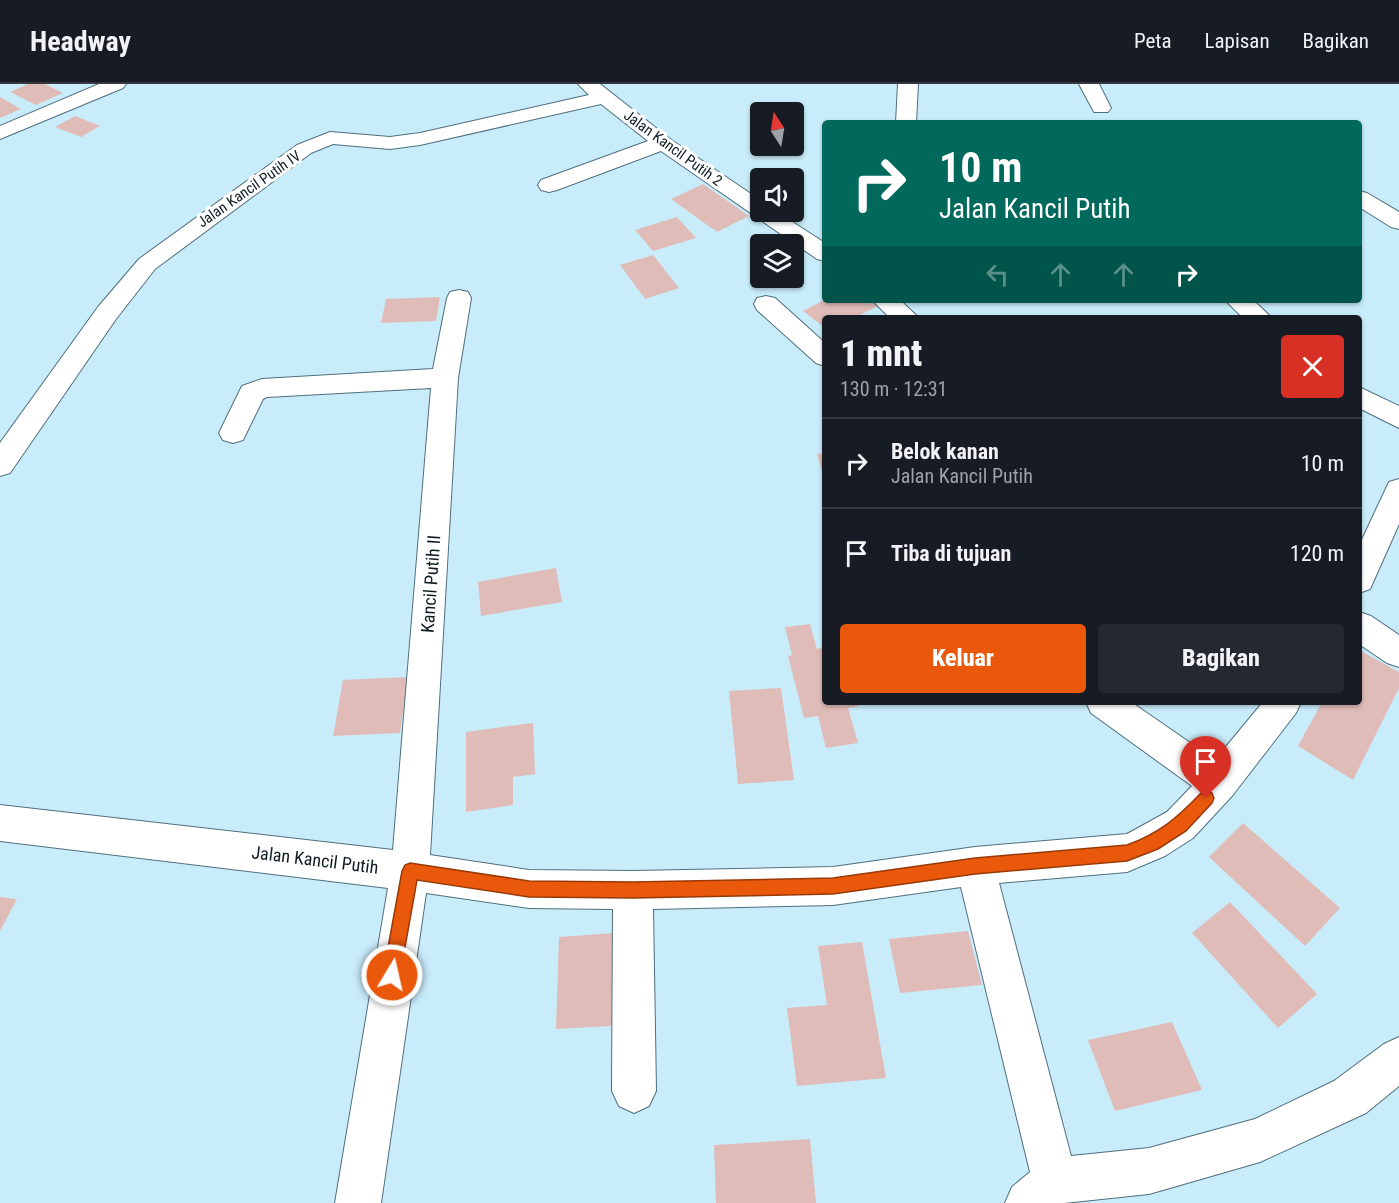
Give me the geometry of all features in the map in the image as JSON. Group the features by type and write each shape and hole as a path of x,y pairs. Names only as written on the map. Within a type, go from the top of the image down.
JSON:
{"street":[{"path":"0,133 116,84"},
{"name":"Jalan Kancil Putih 2","path":"588,84 663,143 750,203"},
{"path":"906,120 908,84"},
{"path":"1089,84 1101,108"},
{"name":"Jalan Kancil Putih IV","path":"0,465 107,313 147,264 304,149 330,138 390,142 420,139 605,97"},
{"path":"549,185 663,143"},
{"path":"1362,200 1399,222"},
{"name":"Jalan Kancil Putih 2","path":"778,222 822,252"},
{"name":"Kancil Putih II","path":"358,1203 395,953 410,871 446,378 459,298"},
{"path":"888,303 902,315"},
{"path":"1241,303 1255,315"},
{"path":"766,304 822,354"},
{"path":"233,433 252,393 262,388 446,378"},
{"path":"1362,398 1399,418"},
{"path":"1362,573 1399,490"},
{"path":"1362,628 1399,653"},
{"path":"1107,705 1219,784"},
{"name":"Jalan Kancil Putih","path":"0,824 410,871 529,889 633,890 833,886 975,866 1127,853 1152,843 1180,825 1219,784 1282,705"},
{"path":"975,866 1042,1192 1149,1171 1260,1140 1350,1096 1399,1059"},
{"path":"633,890 634,1091"}],"building":[{"path":"28,84 45,84 63,93 36,105 10,92"},
{"path":"0,97 21,109 0,118"},
{"path":"75,116 100,126 81,137 55,127"},
{"path":"703,184 749,216 717,232 671,199"},
{"path":"677,217 696,238 653,251 635,230"},
{"path":"653,255 679,288 645,299 620,265"},
{"path":"440,297 436,321 381,323 386,299"},
{"path":"822,301 822,303 874,303 878,306 860,315 822,315 822,326 803,311"},
{"path":"822,453 822,472 817,454"},
{"path":"556,568 562,602 481,616 478,582"},
{"path":"810,624 817,649 822,648 822,705 859,705 848,708 858,743 826,748 818,716 804,718 788,656 792,655 785,627"},
{"path":"1362,652 1399,672 1399,688 1353,780 1298,746 1320,705 1362,705"},
{"path":"408,677 400,733 333,736 343,680"},
{"path":"781,688 794,780 738,784 729,691"},
{"path":"533,723 535,774 513,777 513,805 466,812 466,732"},
{"path":"1243,823 1340,908 1305,946 1209,857"},
{"path":"0,897 17,899 0,931"},
{"path":"1230,902 1317,994 1278,1028 1192,933"},
{"path":"968,931 982,985 900,993 889,939"},
{"path":"628,932 630,1025 556,1029 559,937"},
{"path":"862,942 886,1078 797,1086 787,1008 827,1005 818,946"},
{"path":"1172,1022 1202,1090 1115,1111 1088,1040"},
{"path":"810,1139 816,1203 716,1203 714,1145"}],"route":[{"path":"392,975 410,871 529,889 633,890 833,886 975,866 1127,853 1152,843 1180,825 1206,798"}]}
